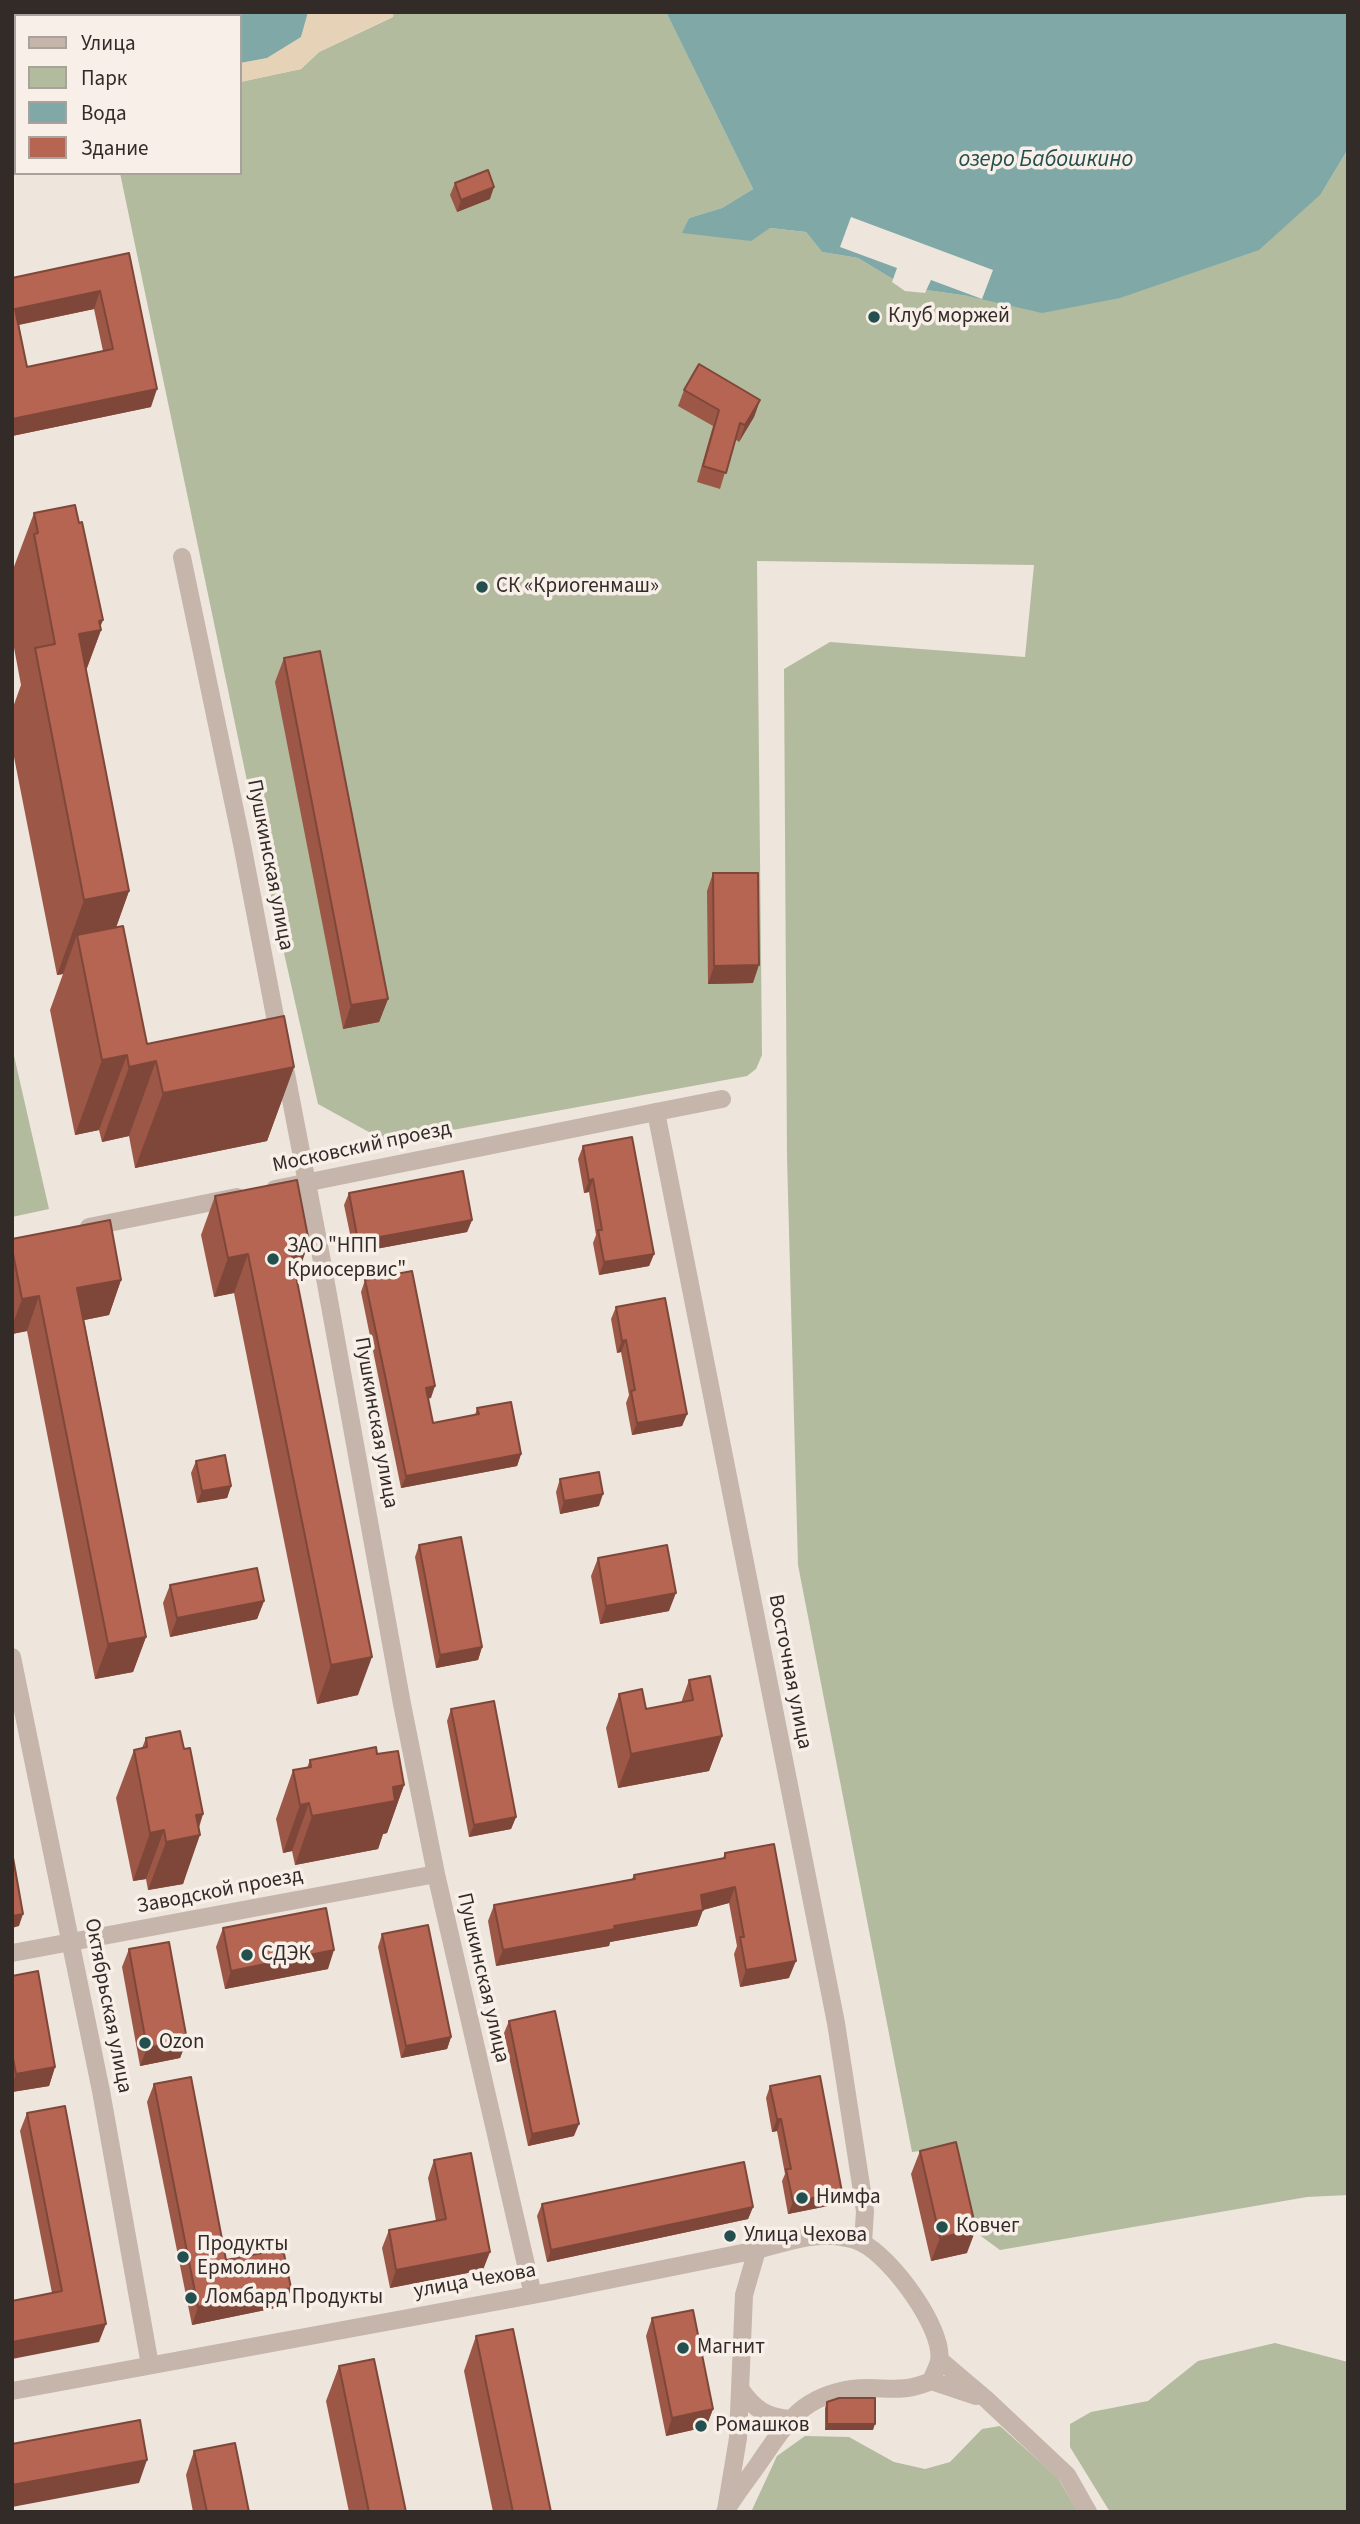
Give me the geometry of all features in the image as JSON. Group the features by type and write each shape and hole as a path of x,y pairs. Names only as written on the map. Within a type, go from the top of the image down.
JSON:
{"street":[{"name":"Пушкинская улица","path":"182,556 242,844 436,1874 533,2295"},
{"name":"Московский проезд","path":"78,1229 722,1099"},
{"name":"Восточная улица","path":"656,1112 836,2023 865,2211 863,2243"},
{"name":"Октябрьская улица","path":"12,1657 101,2091 149,2365"},
{"name":"Заводской проезд","path":"12,1953 436,1874"},
{"name":"улица Чехова","path":"12,2391 533,2295 812,2237 839,2237 863,2243"},
{"path":"863,2243 886,2262 917,2299 928,2317 940,2360 986,2399 1066,2475 1088,2512"},
{"path":"726,2511 738,2438 744,2295 757,2250"},
{"path":"931,2381 940,2360"},
{"path":"726,2511 789,2419 804,2407 827,2395 853,2389 906,2389 931,2381 986,2399"},
{"path":"741,2390 760,2412 789,2419"}],"green space":[{"path":"391,12 666,12 753,189 722,208 689,218 683,233 770,228 806,232 822,252 858,258 906,287 968,296 1321,194 1348,149 1348,2195 1307,2197 1000,2250 974,2231 956,2147 912,2152 798,1565 787,1157 784,669 830,642 1025,657 1034,565 757,561 762,1055 756,1069 747,1076 387,1142 318,1104 270,891 120,175 242,175 242,82 301,69 319,52 393,17"},
{"path":"12,1047 49,1209 12,1217"},
{"path":"1275,2343 1348,2362 1348,2512 1110,2512 1070,2447 1070,2424 1091,2412 1148,2401 1198,2361"},
{"path":"1000,2426 1058,2478 1078,2512 751,2512 777,2456 805,2436 849,2437 894,2462 925,2469 950,2462 982,2429"}],"sand":[{"path":"308,12 391,12 394,16 319,52 301,69 242,82 242,63 267,58 301,37"}],"water":[{"path":"12,12 308,12 301,37 267,58 242,63 242,14 14,14 14,74"},
{"name":"озеро Бабошкино","path":"666,12 1348,12 1348,149 1321,194 1259,250 1120,298 1042,313 968,296 906,287 858,258 822,252 806,232 770,228 751,241 682,233 689,218 722,208 753,189"}],"pier":[{"path":"851,217 993,270 982,299 931,280 925,293 905,291 892,282 897,268 840,247"}],"building":[{"path":"488,170 494,187 461,200 455,183"},
{"path":"129,253 157,389 12,419 12,278","holes":["100,291 113,349 27,367 15,309"]},
{"path":"699,364 760,400 745,425 740,423 726,473 703,466 719,410 684,390"},
{"path":"75,505 79,523 82,522 103,620 99,621 101,630 79,634 129,891 84,900 35,648 55,644 34,534 38,533 34,513"},
{"path":"320,651 388,999 351,1005 284,658"},
{"path":"713,873 758,873 759,965 714,966"},
{"path":"123,926 147,1044 284,1016 294,1067 163,1093 156,1061 129,1067 127,1055 102,1060 77,935"},
{"path":"632,1137 654,1254 604,1262 598,1230 602,1230 593,1179 589,1181 583,1146"},
{"path":"463,1171 472,1220 358,1241 349,1193"},
{"path":"297,1180 309,1242 290,1246 372,1657 331,1665 248,1254 228,1258 215,1196"},
{"path":"110,1220 121,1280 77,1288 146,1637 108,1644 39,1296 22,1299 12,1239"},
{"path":"412,1271 435,1386 426,1388 433,1423 479,1414 477,1408 511,1402 521,1454 406,1476 365,1280"},
{"path":"665,1298 687,1414 637,1423 631,1391 635,1390 626,1340 622,1341 616,1307"},
{"path":"225,1455 231,1486 202,1491 196,1461"},
{"path":"599,1472 603,1494 564,1501 560,1479"},
{"path":"461,1537 482,1647 440,1655 419,1545"},
{"path":"667,1545 676,1593 606,1606 598,1558"},
{"path":"257,1568 264,1601 177,1618 170,1585"},
{"path":"710,1676 722,1736 631,1754 619,1694 642,1689 646,1709 693,1700 689,1680"},
{"path":"494,1701 516,1817 474,1825 451,1709"},
{"path":"180,1731 184,1749 190,1748 203,1814 196,1815 200,1835 166,1842 164,1830 150,1833 134,1750 147,1747 146,1738"},
{"path":"376,1747 377,1754 398,1751 404,1785 393,1787 395,1801 312,1816 309,1803 300,1805 293,1770 311,1767 310,1760"},
{"path":"774,1844 796,1961 746,1970 740,1937 744,1937 735,1887 701,1895 703,1910 503,1950 494,1905 635,1879 634,1875 725,1858 725,1853"},
{"path":"12,1852 23,1914 12,1916"},
{"path":"326,1908 334,1950 231,1971 223,1928"},
{"path":"428,1925 451,2037 406,2046 382,1934"},
{"path":"169,1942 187,2040 147,2048 129,1949"},
{"path":"38,1971 55,2067 16,2074 12,2053 12,1976"},
{"path":"555,2011 579,2124 532,2134 509,2021"},
{"path":"820,2076 842,2192 793,2202 786,2169 791,2169 781,2119 777,2119 770,2086"},
{"path":"191,2077 226,2260 283,2249 291,2288 198,2307 154,2084"},
{"path":"65,2106 106,2324 12,2342 12,2301 62,2291 27,2113"},
{"path":"956,2142 976,2229 940,2238 920,2151"},
{"path":"471,2153 490,2252 396,2270 389,2230 446,2219 434,2160"},
{"path":"744,2162 753,2207 551,2250 542,2204"},
{"path":"693,2310 713,2409 672,2418 652,2318"},
{"path":"513,2329 551,2512 513,2512 476,2336"},
{"path":"374,2359 406,2512 369,2512 339,2366"},
{"path":"839,2398 875,2398 875,2424 827,2424 827,2402"},
{"path":"140,2420 147,2460 12,2485 12,2444"},
{"path":"235,2443 249,2512 207,2512 194,2451"}],"place":[{"name":"Клуб моржей","path":"874,317"},
{"name":"СК «Криогенмаш»","path":"482,587"},
{"name":"ЗАО \"НПП Криосервис\"","path":"273,1259"},
{"name":"СДЭК","path":"247,1955"},
{"name":"Ozon","path":"145,2043"},
{"name":"Нимфа","path":"802,2198"},
{"name":"Ковчег","path":"942,2227"},
{"name":"Улица Чехова","path":"730,2236"},
{"name":"Продукты Ермолино","path":"183,2257"},
{"name":"Ломбард Продукты","path":"191,2298"},
{"name":"Магнит","path":"683,2348"},
{"name":"Ромашков","path":"701,2426"}]}
